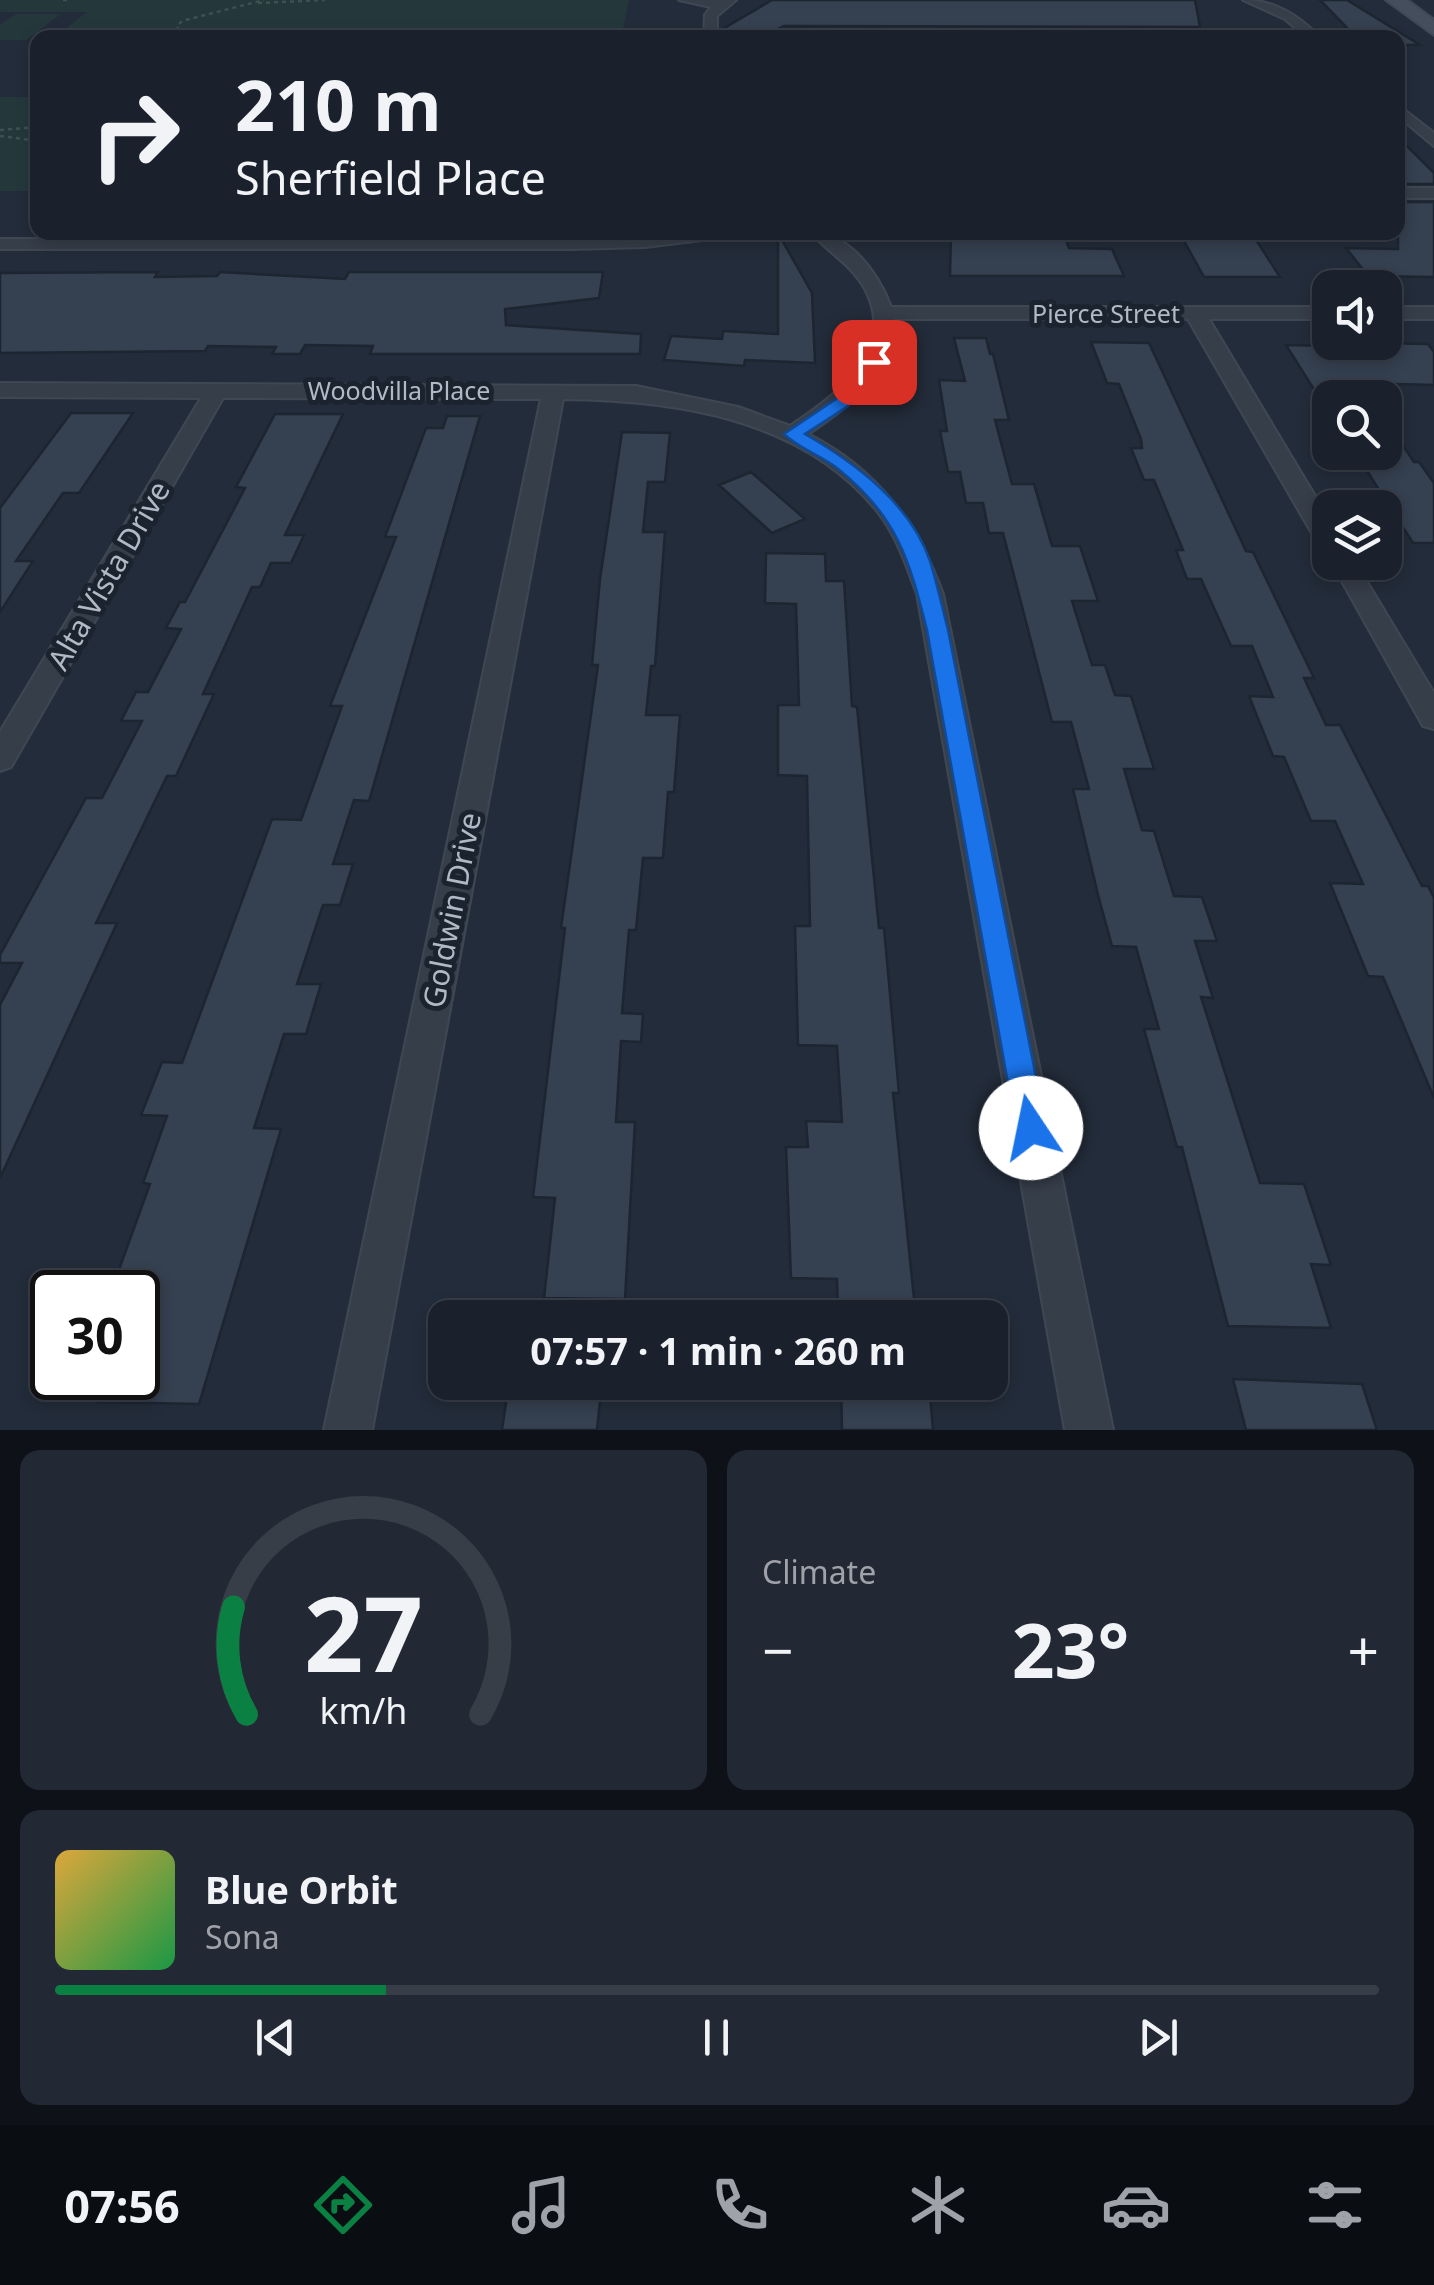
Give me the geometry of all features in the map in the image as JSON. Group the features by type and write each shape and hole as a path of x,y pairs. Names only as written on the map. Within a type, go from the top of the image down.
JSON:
{"main road":[{"path":"1395,0 1434,29"}],"street":[{"path":"685,0 725,3"},
{"path":"1249,0 1290,16 1306,30"},
{"path":"710,30 711,15 725,3"},
{"path":"1405,115 1434,141"},
{"path":"1405,193 1434,193"},
{"path":"0,244 545,245 661,240"},
{"path":"792,434 842,402 866,377 884,340 883,312 866,274 829,240"},
{"name":"Pierce Street","path":"883,312 1312,313"},
{"path":"1195,313 1312,511"},
{"path":"1402,313 1434,313"},
{"name":"Woodvilla Place","path":"0,390 636,392 684,399 764,421 841,462 882,498 912,541 925,576 1089,1430"},
{"name":"Alta Vista Drive","path":"0,759 216,390"},
{"name":"Goldwin Drive","path":"348,1430 554,390"},
{"path":"1353,580 1434,718"}],"path":[{"path":"63,0 69,0"},
{"path":"258,3 264,0"},
{"path":"179,30 178,26 190,18 258,3 325,0"},
{"path":"0,134 30,129"},
{"path":"0,134 30,140"}],"green space":[{"path":"0,0 629,0 623,30 64,30 87,12 0,12"},
{"path":"16,14 61,14 39,30 30,30 26,40 0,40 0,25"},
{"path":"0,97 30,97 30,191 0,191"}],"building":[{"path":"772,0 1195,0 1200,27 784,26 776,30 721,30"},
{"path":"1320,0 1347,0 1396,30 1349,30"},
{"path":"1405,36 1420,45 1405,45"},
{"path":"1405,144 1434,173 1434,184 1405,184"},
{"path":"1405,202 1434,202 1434,277 1402,277 1402,270 1363,270 1346,248 1398,249 1398,240 1405,240"},
{"path":"778,240 782,240 812,293 815,363 745,360 744,366 664,360 671,336 722,339 723,331 778,334"},
{"path":"951,240 1066,240 1069,248 1112,249 1124,276 950,276"},
{"path":"1183,240 1256,240 1280,277 1204,277"},
{"path":"158,272 155,277 217,276 220,272 345,279 349,272 603,272 599,298 505,309 506,325 641,334 640,354 370,354 373,346 305,345 300,354 272,354 276,347 208,346 205,351 0,353 0,273"},
{"path":"954,338 986,338 1009,420 995,420 1012,484 1034,484 1052,546 1080,546 1098,601 1072,601 1092,665 1105,665 1115,695 1131,696 1154,769 1124,769 1142,830 1154,831 1174,896 1202,897 1217,941 1195,941 1213,998 1201,997 1260,1183 1304,1184 1331,1265 1311,1264 1331,1328 1228,1326 1182,1147 1177,1147 1144,1029 1159,1029 1136,947 1112,946 1098,895 1073,789 1089,789 1071,722 1052,722 1003,533 989,533 983,503 966,503 960,472 948,472 940,431 947,431 939,380 965,381"},
{"path":"1091,342 1149,343 1246,551 1253,552 1314,678 1304,678 1326,725 1340,725 1422,886 1428,886 1434,898 1434,1098 1383,977 1368,976 1330,883 1363,884 1335,821 1311,821 1284,757 1273,756 1249,696 1273,697 1252,646 1231,646 1201,579 1187,579 1176,550 1183,550 1154,480 1144,480 1131,448 1142,448 1141,439 1119,384 1107,383"},
{"path":"1402,344 1428,344 1434,352 1434,385 1402,384 1402,380 1312,380 1312,386 1286,345 1312,346 1312,360 1402,360"},
{"path":"71,413 133,413 79,493 63,493 16,561 33,561 0,612 0,508"},
{"path":"275,414 343,414 285,535 304,535 291,563 271,563 260,587 252,587 203,694 214,694 176,776 167,776 96,923 117,923 0,1178 0,1005 22,963 0,963 0,955 86,798 102,798 142,721 121,721 136,692 148,692 181,629 166,628 180,602 185,602 245,488 236,487"},
{"path":"447,416 480,416 369,801 354,800 333,864 353,864 340,905 323,905 297,984 321,984 306,1034 284,1034 254,1128 281,1129 199,1404 98,1402 160,1400 160,1270 119,1270 150,1184 143,1183 167,1116 141,1115 162,1062 182,1063 272,819 301,820 342,706 330,706 396,537 385,537 426,428 443,428"},
{"path":"622,432 670,433 665,482 648,482 643,532 665,532 655,666 651,666 646,715 680,715 674,792 668,792 663,858 643,858 636,930 629,930 622,1013 643,1014 641,1042 621,1041 616,1122 635,1122 625,1299 544,1298 555,1198 533,1197 565,928 561,928 598,665 592,665 600,579"},
{"path":"1402,444 1434,483 1434,543 1413,543 1402,526 1402,490 1379,490 1366,470 1402,470"},
{"path":"751,472 805,519 772,533 719,485"},
{"path":"766,553 825,554 826,581 844,581 852,706 857,707 879,928 884,928 899,1093 893,1093 914,1300 838,1300 837,1279 791,1278 786,1147 808,1147 806,1121 842,1122 837,1046 798,1045 795,926 810,926 807,776 778,775 778,705 799,705 796,604 765,603"},
{"path":"1233,1379 1362,1384 1377,1430 1246,1430"},
{"path":"506,1400 600,1400 597,1430 502,1430"},
{"path":"841,1400 930,1400 933,1430 842,1430"}],"route":[{"path":"874,362 854,392 792,434 841,462 882,498 919,556 937,630 1031,1128"}]}
